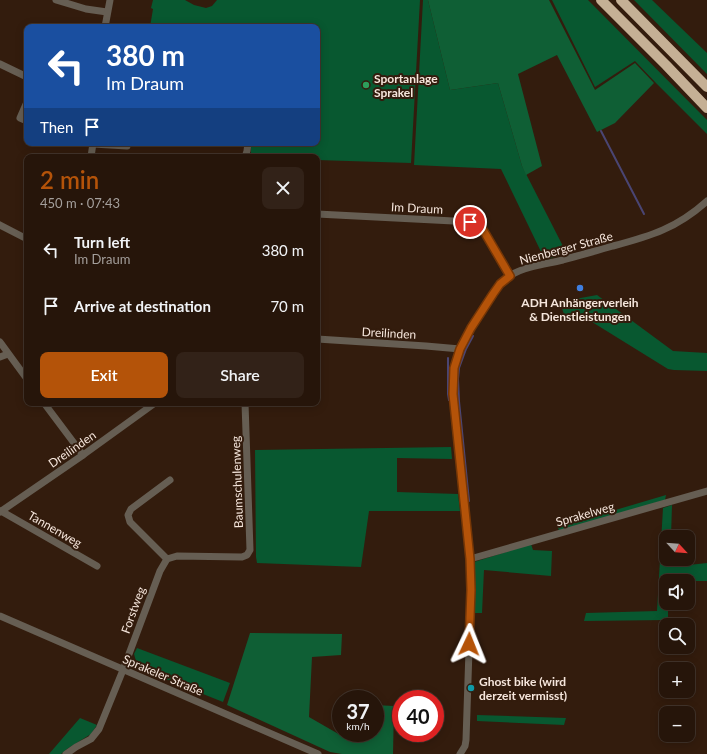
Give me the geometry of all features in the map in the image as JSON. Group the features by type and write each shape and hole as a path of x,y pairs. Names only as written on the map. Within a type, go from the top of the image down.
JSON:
{"highway":[{"path":"601,0 707,108"},
{"path":"621,0 707,86"}],"street":[{"path":"56,0 86,9 107,12"},
{"path":"105,24 110,0"},
{"path":"0,64 24,76"},
{"path":"24,109 20,118 24,120"},
{"name":"Nienberger Straße","path":"460,754 465,746 466,740 471,590 470,559 453,394 454,368 460,349 471,328 493,294 500,284 510,276 525,269 647,237 681,221 707,201"},
{"name":"Im Draum","path":"320,214 473,222 479,225 484,231 510,276"},
{"path":"0,225 24,237"},
{"name":"Dreilinden","path":"320,339 460,349"},
{"path":"0,342 24,376"},
{"path":"0,357 8,354"},
{"path":"46,406 83,455"},
{"name":"Dreilinden","path":"1,512 151,406"},
{"name":"Baumschulenweg","path":"167,559 177,556 242,557 250,550 245,406"},
{"path":"167,559 130,522 128,515 132,509 170,480"},
{"name":"Sprakelweg","path":"470,559 707,491"},
{"name":"Tannenweg","path":"1,512 97,566"},
{"name":"Forstweg","path":"66,754 91,739 99,729 160,571 167,559"},
{"name":"Sprakeler Straße","path":"0,616 318,754"}],"green space":[{"name":"Sportanlage Sprakel","path":"153,0 185,0 194,5 206,8 212,6 217,0 420,0 411,163 320,160 320,154 251,154 251,146 320,146 320,24 150,24 153,9 151,8"},
{"path":"423,0 428,0 450,90 498,83 522,166 567,254 545,260 501,169 414,165"},
{"path":"428,0 549,0 595,90 635,63 654,83 615,123 597,132 557,55 518,74 542,166 526,175 522,166 498,83 450,90"},
{"path":"552,0 588,0 707,120 707,134 635,61 595,87"},
{"path":"634,0 652,0 707,53 707,74"},
{"path":"597,295 673,351 707,353 707,371 668,369 584,317 564,314 560,303"},
{"path":"451,447 452,459 397,458 397,492 458,494 460,511 369,511 361,567 257,563 255,450"},
{"path":"666,495 665,500 559,531 558,527"},
{"path":"672,505 671,530 662,530 663,508"},
{"path":"531,544 533,550 552,551 551,576 484,570 482,613 474,613 474,562"},
{"path":"707,563 707,581 695,581 695,574 659,574 660,566 695,566 695,564"},
{"path":"659,577 659,610 668,610 668,618 659,618 659,620 584,621 586,613 657,611"},
{"path":"250,633 342,634 341,655 312,657 309,717 332,730 332,742 384,742 384,705 392,706 393,754 342,754 330,752 227,705"},
{"path":"137,648 230,683 223,702 138,668 134,654"},
{"path":"477,715 566,718 564,725 477,721"},
{"path":"80,718 97,725 91,734 61,754 49,754"}],"waterway":[{"path":"601,131 644,214"},
{"path":"469,501 458,379 459,368 466,349 473,336"},
{"path":"448,358 449,400"}],"place":[{"name":"Sportanlage Sprakel","path":"366,85"},
{"name":"ADH Anhängerverleih & Dienstleistungen","path":"580,288"},
{"name":"Ghost bike (wird derzeit vermisst)","path":"471,688"}],"route":[{"path":"469,644 471,590 470,559 453,394 454,368 460,349 471,328 500,284 510,276 482,228 476,223 470,222"}]}
